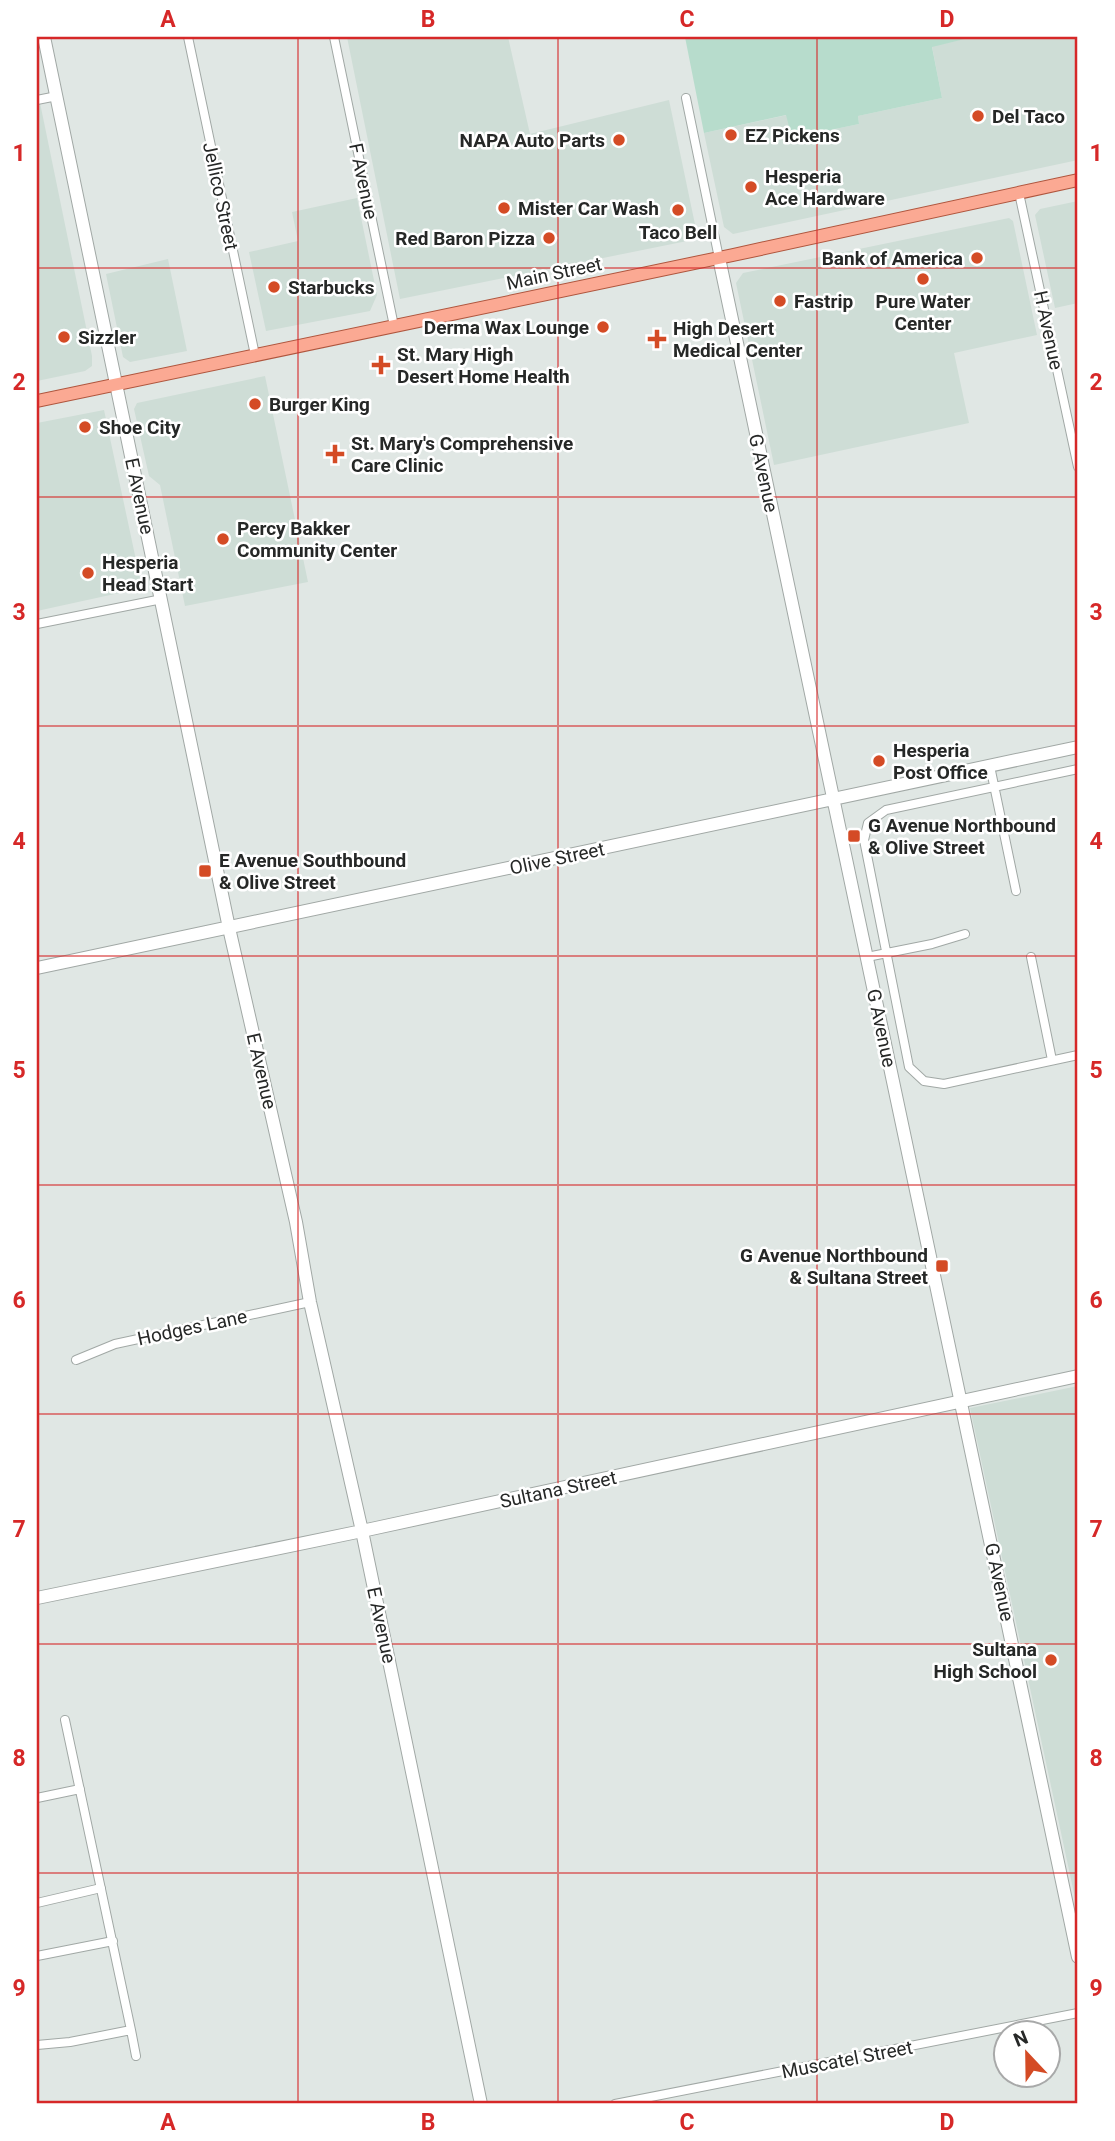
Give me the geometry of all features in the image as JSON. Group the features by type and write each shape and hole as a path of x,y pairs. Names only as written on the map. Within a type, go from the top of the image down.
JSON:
{"main road":[{"name":"Main Street","path":"37,401 1078,180"}],"street":[{"name":"E Avenue","path":"44,37 229,928 296,1222 310,1301 362,1531 481,2104"},
{"name":"Jellico Street","path":"188,37 255,355"},
{"name":"F Avenue","path":"334,37 394,326"},
{"path":"37,100 57,96"},
{"name":"G Avenue","path":"687,98 832,799 1078,1957"},
{"name":"H Avenue","path":"1019,193 1078,467"},
{"path":"37,624 162,598"},
{"name":"Olive Street","path":"37,968 1078,747"},
{"path":"990,766 1016,891"},
{"path":"1078,769 886,810 869,823 864,840 909,1067 924,1081 944,1084 1078,1055"},
{"path":"867,957 932,944 965,934"},
{"path":"1031,957 1052,1060"},
{"name":"Hodges Lane","path":"76,1360 115,1344 310,1301"},
{"name":"Sultana Street","path":"37,1598 362,1531 1078,1376"},
{"path":"65,1720 136,2056"},
{"path":"37,1798 79,1789"},
{"path":"37,1903 101,1888"},
{"path":"37,1956 113,1941"},
{"name":"Muscatel Street","path":"615,2104 1078,2013"},
{"path":"37,2045 70,2042 131,2030"}],"shaded area":[{"path":"347,37 508,37 530,134 669,100 697,234 692,240 400,299"},
{"path":"973,37 1078,37 1078,160 733,234 724,227 704,133 787,115 792,138 859,124 858,116 942,98 932,46"},
{"path":"38,93 92,366 85,371 37,381"},
{"path":"357,198 377,295 370,311 266,331 249,252 298,241 292,212"},
{"path":"1078,201 1078,303 1055,308 1035,215 1040,209"},
{"path":"1009,218 1013,221 1037,335 954,353 969,423 774,465 736,283 743,273"},
{"path":"168,259 187,351 130,362 123,357 106,274"},
{"path":"265,376 308,582 185,606 160,485 149,476 134,409 137,403"},
{"path":"104,410 142,588 37,611 37,423"},
{"name":"Sultana High School","path":"1078,1386 1078,1912 970,1408"}],"green space":[{"path":"685,37 973,37 932,47 942,98 858,116 859,124 792,138 786,115 704,133"}],"place":[{"name":"Del Taco","path":"978,116"},
{"name":"EZ Pickens","path":"731,135"},
{"name":"NAPA Auto Parts","path":"619,140"},
{"name":"Hesperia Ace Hardware","path":"751,187"},
{"name":"Mister Car Wash","path":"504,208"},
{"name":"Taco Bell","path":"678,210"},
{"name":"Red Baron Pizza","path":"549,238"},
{"name":"Bank of America","path":"977,258"},
{"name":"Pure Water Center","path":"923,279"},
{"name":"Starbucks","path":"274,287"},
{"name":"Fastrip","path":"780,301"},
{"name":"Derma Wax Lounge","path":"603,327"},
{"name":"Sizzler","path":"64,337"},
{"name":"High Desert Medical Center","path":"657,339"},
{"name":"St. Mary High Desert Home Health","path":"381,365"},
{"name":"Burger King","path":"255,404"},
{"name":"Shoe City","path":"85,427"},
{"name":"St. Mary's Comprehensive Care Clinic","path":"335,454"},
{"name":"Percy Bakker Community Center","path":"223,539"},
{"name":"Hesperia Head Start","path":"88,573"},
{"name":"Hesperia Post Office","path":"879,761"},
{"name":"G Avenue Northbound & Olive Street","path":"854,836"},
{"name":"E Avenue Southbound & Olive Street","path":"205,871"},
{"name":"G Avenue Northbound & Sultana Street","path":"942,1266"},
{"name":"Sultana High School","path":"1051,1660"}]}
